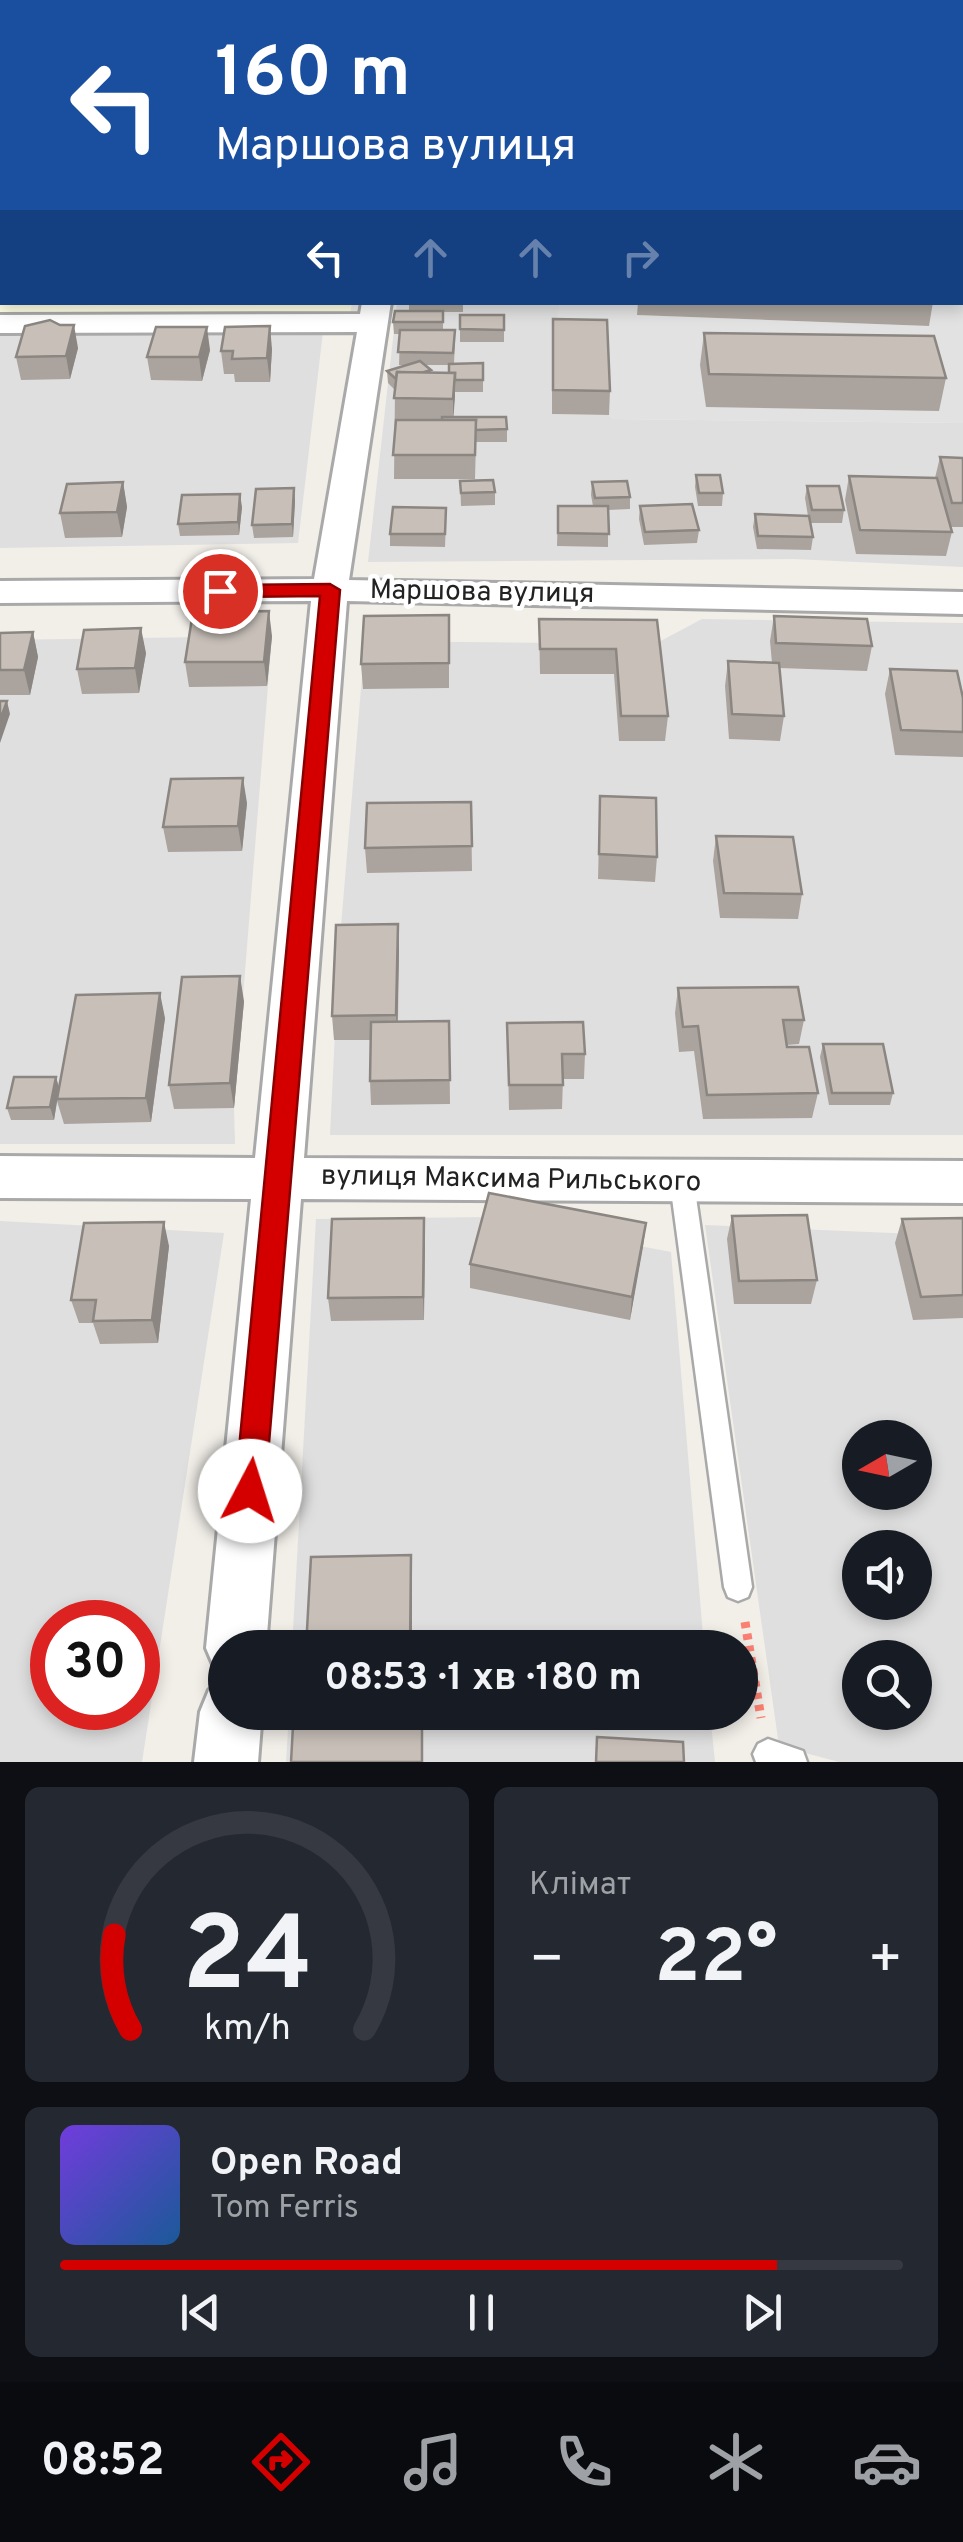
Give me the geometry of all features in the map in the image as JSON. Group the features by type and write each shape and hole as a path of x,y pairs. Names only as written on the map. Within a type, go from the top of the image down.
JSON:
{"street":[{"path":"0,324 376,312 330,590 238,1630"},
{"name":"Маршова вулиця","path":"0,592 330,590 963,603"},
{"name":"вулиця Максима Рильського","path":"0,1177 963,1182"},
{"path":"226,1762 229,1730"}],"lane":[{"path":"682,1183 738,1587"}],"path":[{"path":"738,1587 780,1758"}],"shaded area":[{"path":"0,305 352,305 350,314 0,313"},
{"path":"397,305 560,305 552,414 609,415 613,419 963,423 963,567 793,559 368,562"},
{"path":"560,305 638,305 638,315 928,326 924,305 963,305 963,423 613,419 609,415 605,343 552,342"},
{"path":"0,330 323,332 298,543 0,548"},
{"path":"702,619 963,623 963,1135 330,1135 339,950 365,641 655,644"},
{"path":"272,636 234,1108 235,1144 0,1144 0,640"},
{"path":"489,1217 671,1252 703,1630 293,1630 316,1219"},
{"path":"0,1221 224,1233 160,1646 160,1600 30,1600 30,1730 147,1730 142,1762 0,1762"},
{"path":"705,1225 963,1236 963,1762 839,1762 779,1746"},
{"path":"288,1730 712,1730 715,1762 286,1762"}],"building":[{"path":"395,311 443,311 443,322 393,322"},
{"path":"460,315 504,315 504,330 460,329"},
{"path":"553,319 607,320 610,391 553,390"},
{"path":"50,320 74,325 66,356 16,357 25,326"},
{"path":"270,326 267,358 232,359 233,351 221,351 225,327"},
{"path":"156,327 207,327 199,357 147,357"},
{"path":"400,330 455,330 453,353 398,352"},
{"path":"704,333 934,336 946,378 709,374"},
{"path":"420,361 431,370 397,372 396,379 387,371"},
{"path":"483,363 483,380 455,380 455,373 449,373 449,364"},
{"path":"397,372 455,373 453,399 394,398"},
{"path":"442,417 506,417 507,429 475,430 476,420"},
{"path":"396,420 476,420 475,455 393,455"},
{"path":"940,457 963,458 963,503 952,503"},
{"path":"696,475 720,475 723,493 699,493"},
{"path":"849,476 937,478 952,532 860,530"},
{"path":"493,480 495,492 461,493 460,481"},
{"path":"627,481 630,497 595,498 592,482"},
{"path":"123,482 117,512 60,513 67,484"},
{"path":"807,486 839,486 844,510 812,510"},
{"path":"294,488 292,524 252,525 256,489"},
{"path":"240,494 238,522 178,524 182,495"},
{"path":"692,504 699,530 645,532 640,506"},
{"path":"558,506 608,506 609,534 558,533"},
{"path":"393,507 446,508 445,534 390,534"},
{"path":"755,514 809,516 813,537 758,536"},
{"path":"269,611 264,662 185,662 193,612"},
{"path":"449,615 449,663 361,664 364,616"},
{"path":"774,616 867,619 872,646 776,643"},
{"path":"539,619 657,620 668,716 621,716 616,649 540,649"},
{"path":"141,628 135,668 77,669 84,630"},
{"path":"33,632 24,670 0,670 0,633"},
{"path":"728,661 779,663 784,716 732,714"},
{"path":"890,669 957,671 963,698 963,732 901,730"},
{"path":"0,701 7,701 0,720"},
{"path":"243,778 238,826 163,827 171,779"},
{"path":"600,796 656,798 657,857 599,854"},
{"path":"471,802 472,846 365,848 367,803"},
{"path":"716,836 793,837 802,894 724,893"},
{"path":"398,924 396,1015 332,1016 336,925"},
{"path":"240,976 230,1083 169,1085 182,977"},
{"path":"798,987 804,1020 783,1020 787,1047 809,1047 818,1093 707,1095 698,1026 683,1027 678,988"},
{"path":"160,993 146,1098 57,1099 76,995"},
{"path":"449,1021 450,1080 370,1081 371,1022"},
{"path":"583,1022 585,1054 562,1054 563,1085 509,1085 507,1023"},
{"path":"823,1044 883,1044 893,1093 832,1093"},
{"path":"14,1077 56,1077 50,1107 7,1108"},
{"path":"489,1193 646,1223 632,1297 470,1264"},
{"path":"807,1215 817,1280 739,1281 732,1216"},
{"path":"424,1218 423,1297 328,1298 332,1219"},
{"path":"963,1218 963,1295 921,1297 902,1219"},
{"path":"164,1222 152,1320 93,1321 96,1300 71,1300 84,1223"},
{"path":"411,1555 410,1630 307,1630 311,1557"},
{"path":"293,1730 422,1730 422,1762 291,1762"},
{"path":"597,1737 683,1742 684,1762 596,1762"}],"route":[{"path":"220,591 330,590 250,1491"}]}
